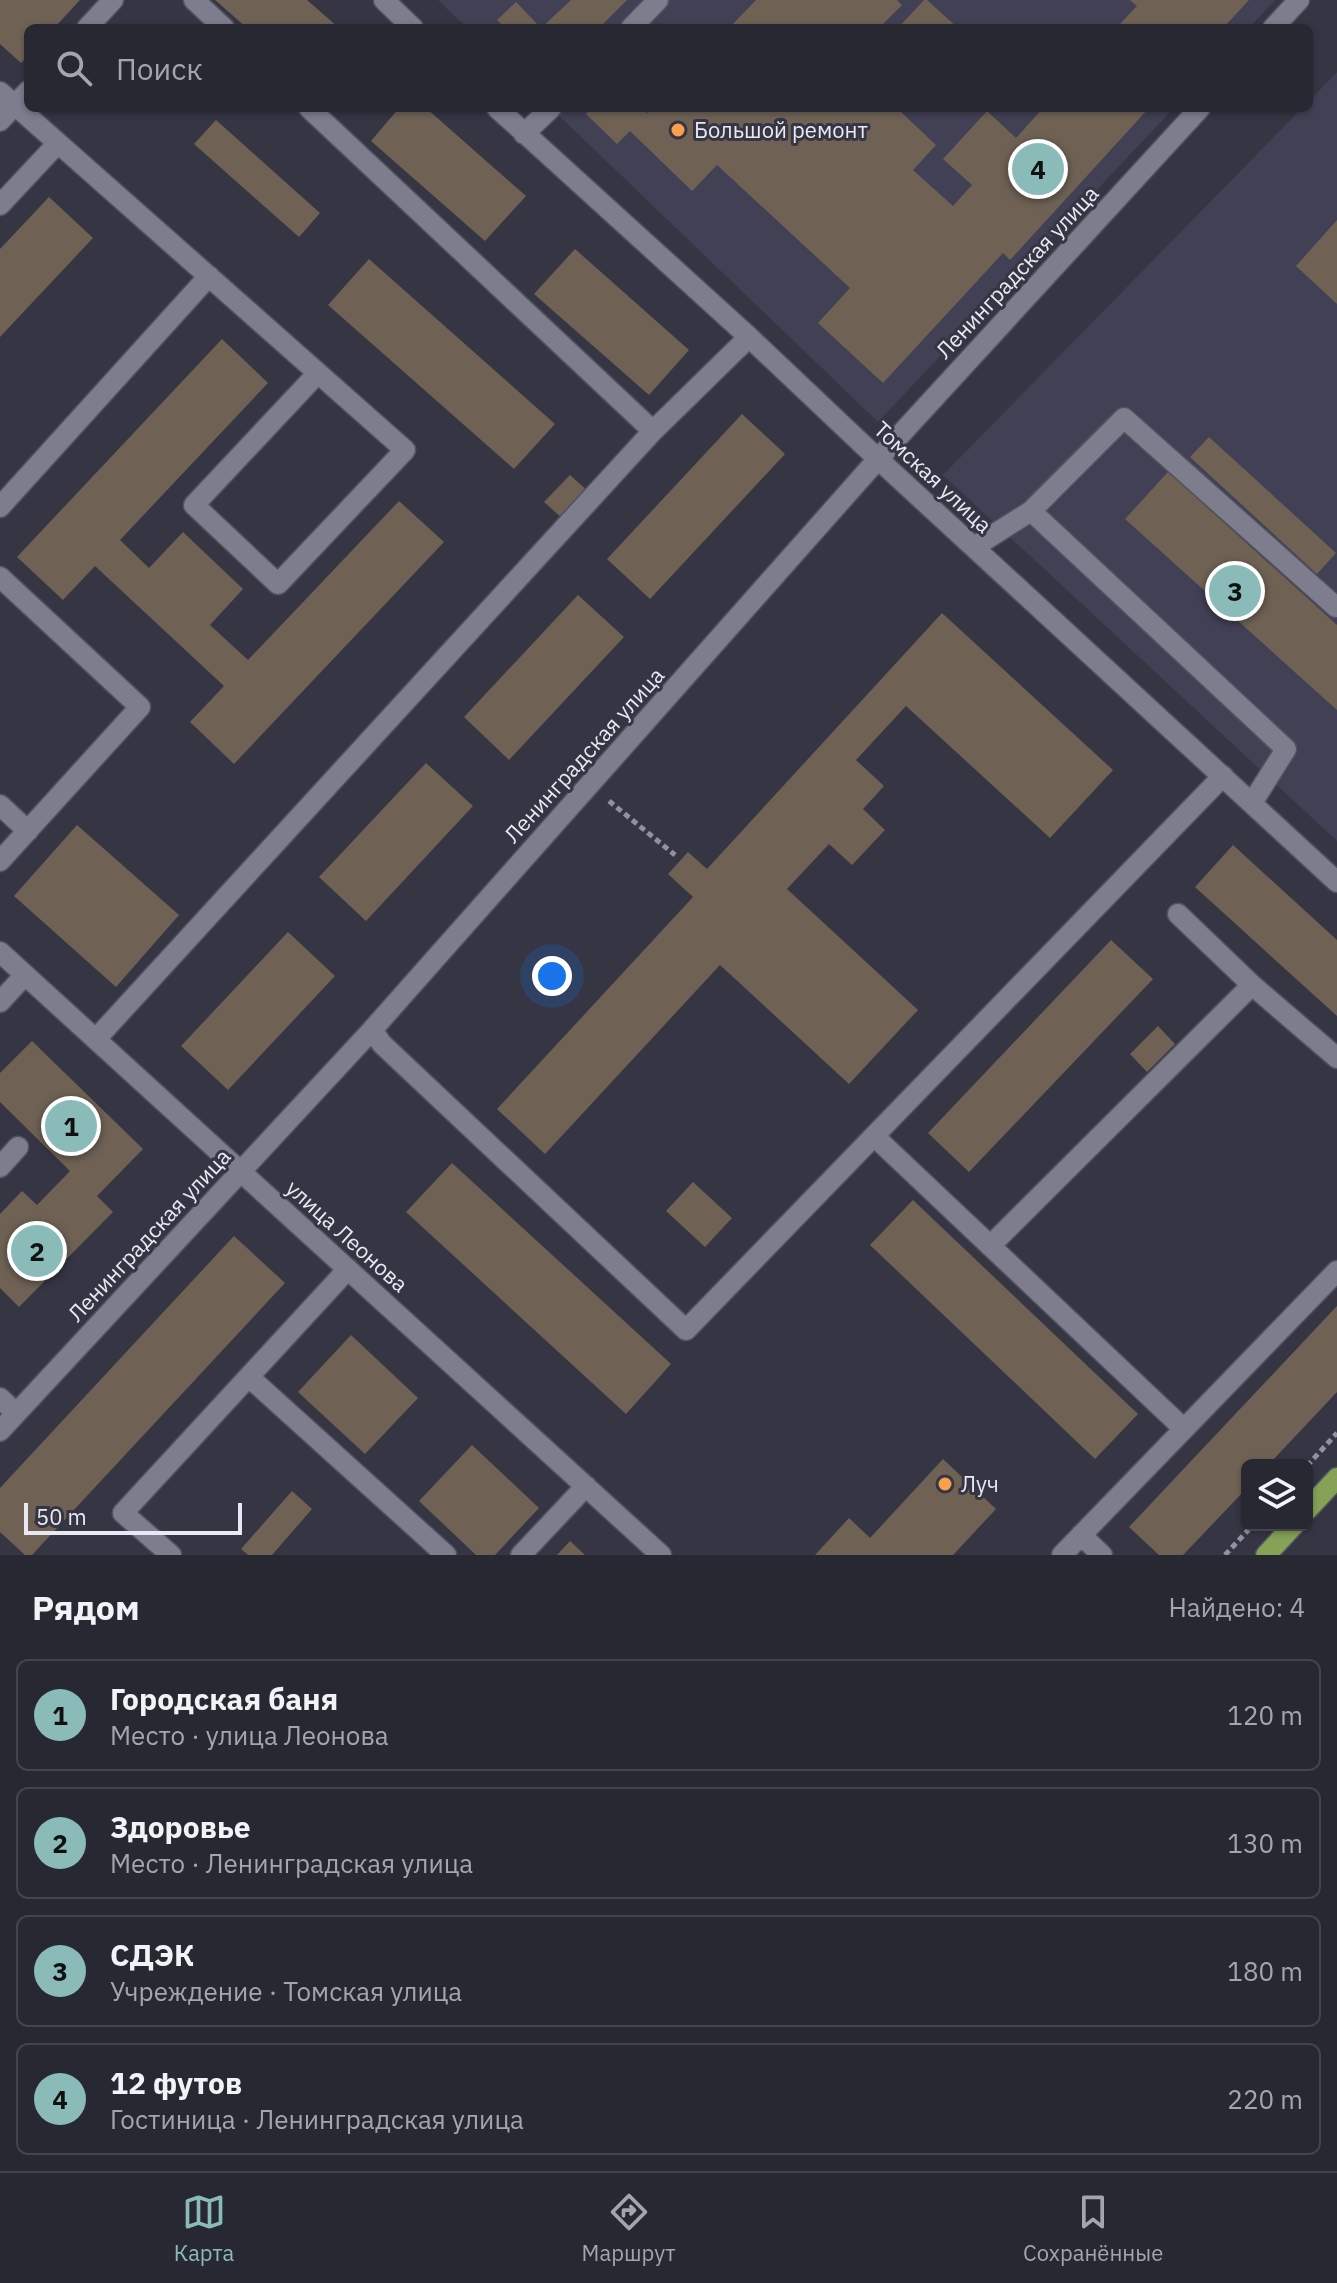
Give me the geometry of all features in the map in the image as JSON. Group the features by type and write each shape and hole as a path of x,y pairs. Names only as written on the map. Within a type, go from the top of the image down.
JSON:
{"main road":[{"path":"1313,1504 1337,1478"},
{"path":"1266,1555 1288,1531"}],"street":[{"path":"91,24 113,0"},
{"path":"194,0 220,24"},
{"path":"384,0 409,24"},
{"path":"635,24 658,0"},
{"path":"1277,24 1299,0"},
{"path":"0,121 14,96"},
{"path":"29,112 58,143 209,276 405,450 278,584 194,505 318,373"},
{"path":"313,112 653,431"},
{"name":"Томская улица","path":"501,112 749,337 1337,882"},
{"path":"524,134 547,112"},
{"name":"Ленинградская улица","path":"0,1431 372,1030 878,459 1196,112"},
{"path":"0,205 58,143"},
{"path":"0,507 209,276"},
{"path":"96,1039 653,431 749,337"},
{"path":"974,547 1031,511 1124,418 1336,607"},
{"path":"1031,511 1286,749 1252,803"},
{"path":"0,577 140,707 0,861"},
{"path":"372,1030 382,1044 686,1330 1223,776"},
{"path":"0,805 28,831"},
{"path":"1178,914 1252,985 1337,1058"},
{"name":"улица Леонова","path":"0,952 661,1555"},
{"path":"0,1002 25,975"},
{"path":"990,1246 1252,985"},
{"path":"874,1136 1184,1429"},
{"path":"0,1167 18,1147"},
{"path":"171,1555 123,1513 348,1269"},
{"path":"1062,1555 1337,1271"},
{"path":"249,1377 446,1555"},
{"path":"0,1398 16,1413"},
{"path":"521,1555 586,1486"},
{"path":"1081,1535 1102,1555"}],"path":[{"path":"609,801 675,855"},
{"path":"1313,1459 1337,1433"},
{"path":"1225,1555 1247,1531"}],"shaded area":[{"path":"438,0 1275,0 1253,24 463,24"},
{"path":"1337,72 1337,841 943,475 1298,112 1313,112 1313,97"},
{"path":"555,112 1170,112 878,422"}],"building":[{"path":"0,0 80,0 58,24 24,24 24,60 21,63 0,44"},
{"path":"215,0 307,0 334,24 242,24"},
{"path":"571,0 627,0 603,24 545,24"},
{"path":"756,0 897,0 902,5 883,24 733,24"},
{"path":"927,0 954,24 902,24"},
{"path":"1130,0 1249,0 1227,24 1120,24 1137,6"},
{"path":"516,2 537,24 501,24 497,20"},
{"path":"396,112 431,112 526,196 485,241 371,141"},
{"path":"901,112 936,145 913,170 953,206 972,185 943,159 986,112 1016,138 1039,112 1145,112 1010,260 1003,253 883,383 818,323 850,288 717,165 692,191 630,131 617,144 586,114"},
{"path":"216,120 320,213 299,237 194,144"},
{"path":"49,197 93,238 0,337 0,249"},
{"path":"1337,220 1337,304 1296,266"},
{"path":"575,249 689,350 649,395 534,294"},
{"path":"369,259 555,424 514,469 328,305"},
{"path":"222,339 268,383 120,540 149,568 183,532 243,589 210,625 248,660 399,501 444,542 234,764 190,722 224,686 95,566 63,600 17,557"},
{"path":"742,414 785,454 650,599 607,559"},
{"path":"1209,437 1336,553 1317,574 1190,457"},
{"path":"1168,472 1337,625 1337,710 1125,519"},
{"path":"570,475 589,492 563,519 544,502"},
{"path":"578,595 624,637 509,760 464,717"},
{"path":"942,613 1113,770 1050,838 906,706 856,760 884,786 863,809 885,830 852,865 829,844 787,889 918,1010 849,1084 720,965 545,1154 497,1109 693,897 668,874 688,852 707,869"},
{"path":"426,763 473,806 366,921 319,877"},
{"path":"77,825 179,915 116,987 14,896"},
{"path":"1233,845 1337,940 1337,1016 1195,887"},
{"path":"288,932 335,976 228,1090 181,1046"},
{"path":"1111,940 1153,979 969,1172 928,1133"},
{"path":"1158,1026 1175,1044 1147,1072 1130,1054"},
{"path":"32,1041 143,1149 97,1196 113,1212 19,1307 0,1288 0,1214 22,1191 37,1205 70,1171 0,1102 0,1073"},
{"path":"452,1163 671,1364 626,1414 406,1212"},
{"path":"693,1182 732,1218 705,1247 666,1211"},
{"path":"913,1200 1138,1414 1095,1459 870,1245"},
{"path":"234,1236 285,1283 32,1555 25,1555 0,1532 0,1488"},
{"path":"1337,1306 1337,1392 1274,1459 1241,1459 1241,1494 1183,1555 1159,1555 1129,1527"},
{"path":"351,1335 418,1398 365,1454 298,1392"},
{"path":"472,1445 539,1508 495,1555 476,1555 419,1501"},
{"name":"Луч","path":"943,1459 996,1509 953,1555 815,1555 849,1518 870,1538"},
{"path":"292,1491 312,1509 272,1555 248,1555 241,1549"},
{"path":"570,1541 585,1555 557,1555"}],"place":[{"name":"Большой ремонт","path":"678,130"},
{"name":"12 футов","path":"1038,169"},
{"name":"СДЭК","path":"1235,591"},
{"name":"Городская баня","path":"71,1126"},
{"name":"Здоровье","path":"37,1251"},
{"name":"Луч","path":"945,1484"}]}
